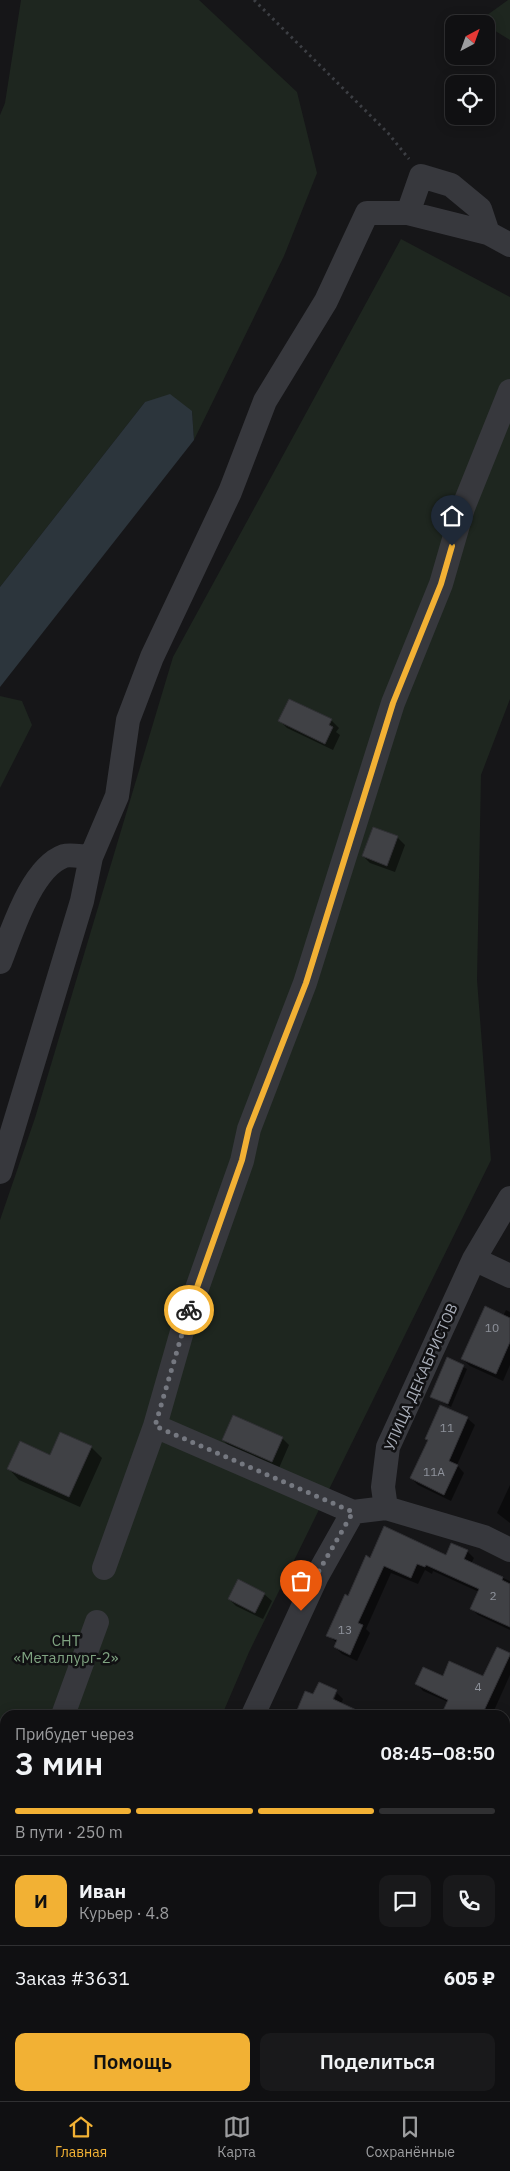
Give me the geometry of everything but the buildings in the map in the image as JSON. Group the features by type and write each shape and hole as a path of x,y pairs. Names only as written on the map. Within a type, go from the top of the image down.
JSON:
{"street":[{"path":"408,213 421,176 451,185 480,210 488,233"},
{"path":"0,1172 82,901 91,858 117,796 128,720 152,657 230,492 265,401 326,301 367,213 408,213 488,233 510,245"},
{"path":"104,1568 155,1426 183,1328 242,1160 249,1129 306,983 393,703 441,584 463,508 510,391"},
{"path":"0,962 24,900 48,866 65,856 91,858"},
{"name":"УЛИЦА ДЕКАБРИСТОВ","path":"386,1508 383,1487 388,1447 474,1259 510,1198"},
{"path":"474,1259 510,1276"},
{"path":"155,1426 353,1512 386,1508 484,1538 510,1550"},
{"path":"255,1710 316,1576 353,1512"},
{"path":"65,1710 97,1622"}],"path":[{"path":"254,0 388,133 421,176"}],"green space":[{"path":"21,0 199,0 297,92 317,173 284,256 194,440 192,411 145,402 0,587 0,115 5,103"},
{"path":"510,0 510,40 495,31 495,15 487,15"},
{"name":"СНТ «Металлург-2»","path":"401,239 510,297 510,699 481,775 477,980 491,1160 249,1652 224,1710 0,1710 0,1220 35,1118 173,657"},
{"path":"0,696 22,701 32,725 0,788"}],"shaded area":[{"path":"170,394 192,411 194,440 0,687 0,587 145,402"}],"way so far":[{"path":"189,1310 155,1426 353,1512 316,1576 301,1611"}],"route":[{"path":"189,1310 242,1160 249,1129 306,983 393,703 441,584 452,546"}]}
